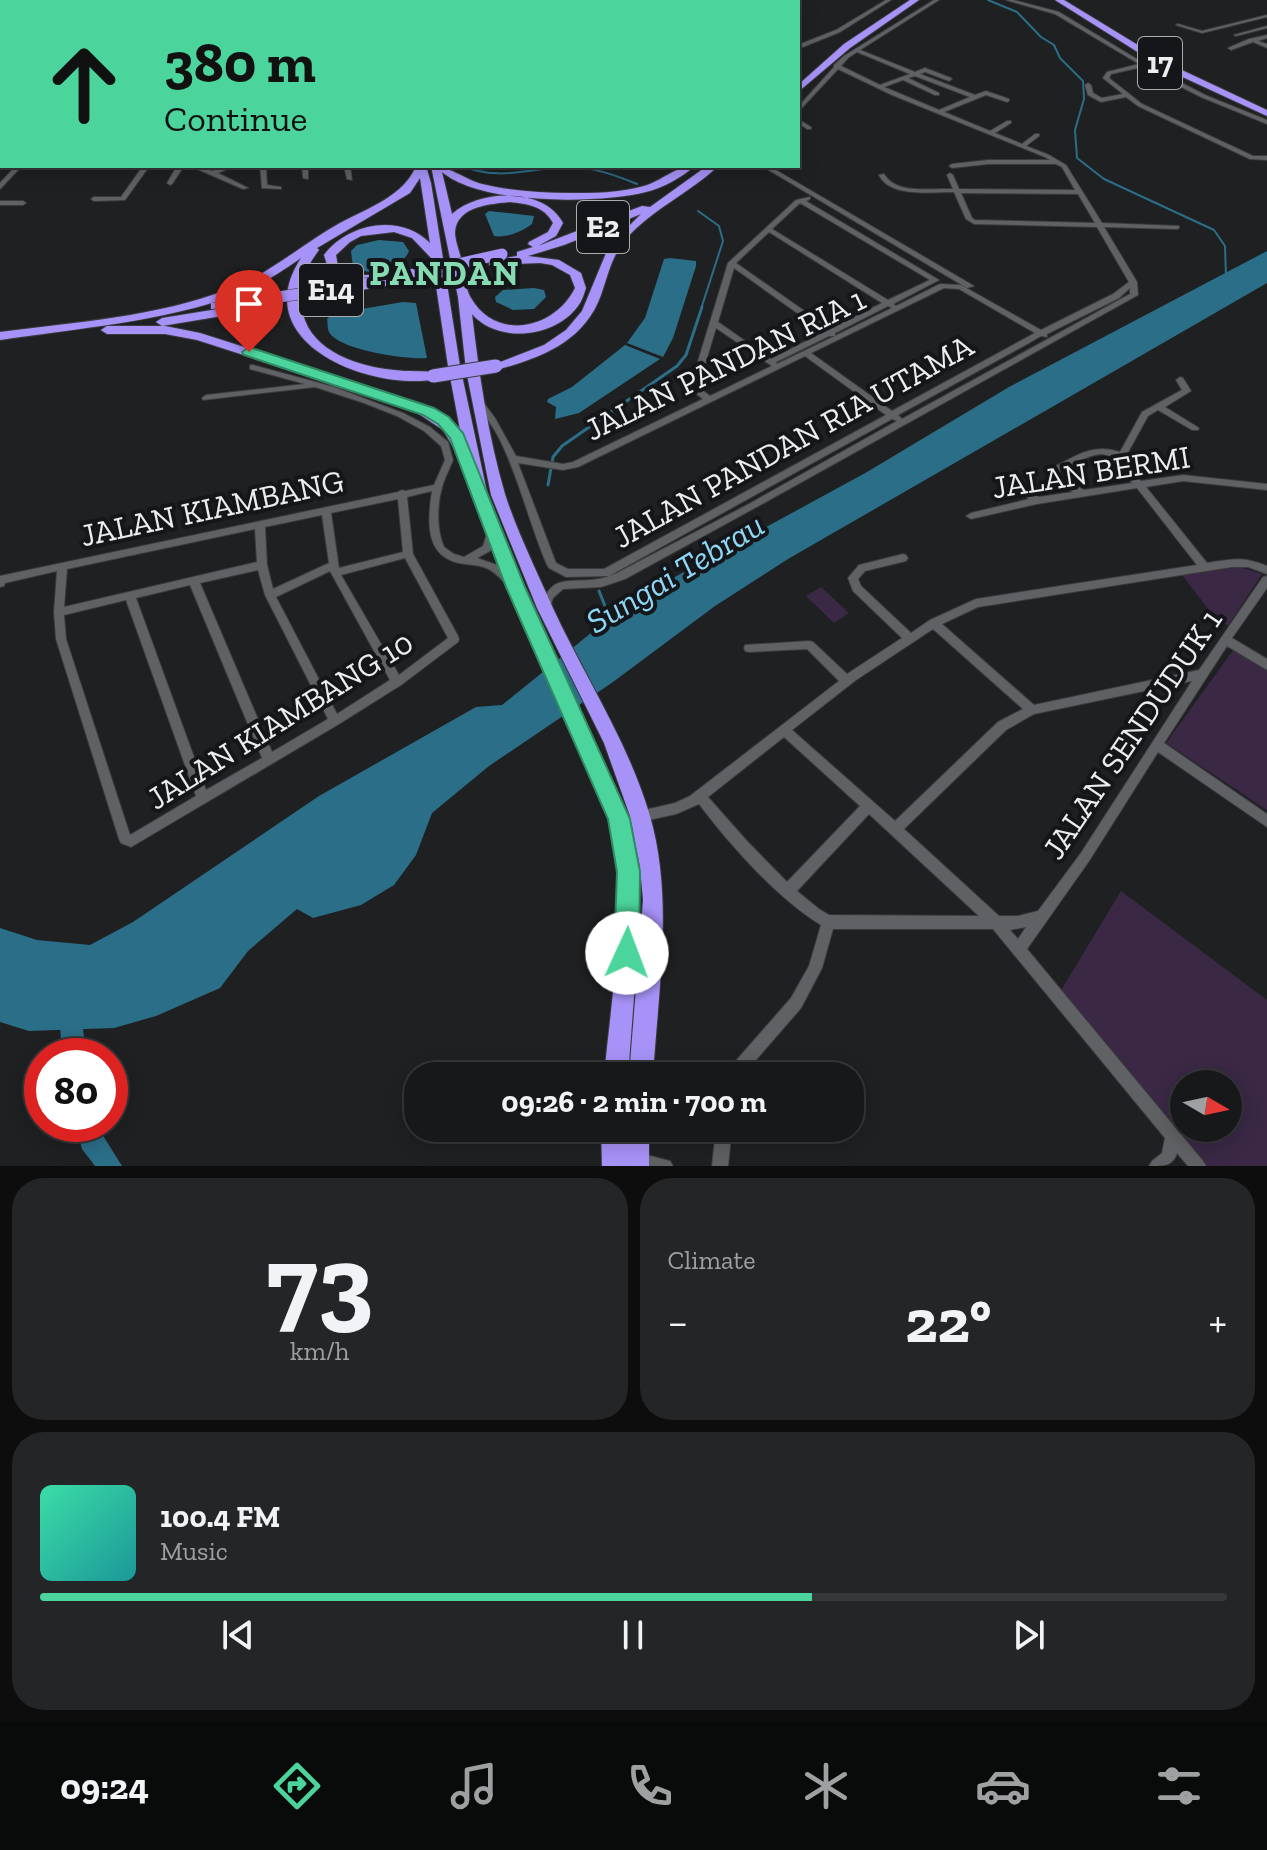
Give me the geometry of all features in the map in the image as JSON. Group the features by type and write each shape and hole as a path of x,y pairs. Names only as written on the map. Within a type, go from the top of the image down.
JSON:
{"highway":[{"path":"800,76 835,48 906,0"},
{"path":"800,87 847,46 915,0"},
{"name":"17","path":"1059,0 1162,70 1267,113"},
{"name":"17","path":"1069,0 1163,58 1267,106"},
{"path":"159,313 210,300 252,284 339,228 406,191 420,168"},
{"path":"421,168 454,366 480,492"},
{"path":"438,168 464,297 477,400 498,495 545,608 599,712 640,816 653,900 642,1062"},
{"path":"440,168 451,178 473,187 592,196 646,188 686,168"},
{"path":"339,228 313,251 297,273 293,288 297,322 316,345 348,364 403,377 433,376 496,366 537,355 576,326 588,312 602,271 619,240 699,172"},
{"name":"E2","path":"499,259 617,215 699,172"},
{"name":"E2","path":"408,276 499,259 602,228 642,210 699,172"},
{"path":"451,230 459,214 484,202 512,200 544,205 555,213 557,228 528,247"},
{"path":"408,276 347,277 333,269 329,260 333,250 345,239 381,229 409,233 438,259"},
{"path":"464,297 480,319 497,327 512,329 534,328 554,322 575,303 581,285 572,269 536,259 499,259"},
{"name":"E14","path":"0,336 159,313 368,291 499,259"},
{"name":"E14","path":"0,346 408,276"},
{"path":"107,330 165,330 200,337 429,412 444,421 457,437 516,587 619,819 628,872 628,931 617,1062"},
{"path":"619,1142 629,1164"},
{"path":"629,1164 634,1142"}],"street":[{"path":"800,46 838,31 889,0"},
{"path":"800,108 836,66 855,50 937,0"},
{"path":"1008,0 1057,13 1143,65 1162,70 1223,106 1267,122"},
{"path":"1178,25 1202,32 1267,16"},
{"path":"1236,35 1267,27"},
{"path":"1231,48 1267,36"},
{"path":"1251,40 1267,46"},
{"path":"855,50 974,97"},
{"path":"1143,65 1106,75 1140,105 1252,158 1267,158"},
{"path":"836,66 1058,162 1068,171 1100,225"},
{"path":"879,87 928,70 949,79"},
{"path":"904,78 937,94"},
{"path":"1088,85 1090,94 1101,100 1126,95"},
{"path":"939,112 986,93 1007,100"},
{"path":"929,108 939,102"},
{"path":"800,122 809,128"},
{"path":"990,133 1009,122"},
{"path":"1022,146 1037,135"},
{"path":"952,166 988,162 1058,162"},
{"path":"0,187 17,168"},
{"path":"94,199 123,199 145,168"},
{"path":"170,183 179,168"},
{"path":"205,168 245,188"},
{"path":"213,173 227,168"},
{"path":"263,168 264,187 279,188"},
{"path":"305,168 306,178"},
{"path":"347,168 350,179"},
{"path":"768,168 1048,334"},
{"path":"882,175 884,180 902,190 1081,192"},
{"path":"950,175 969,219 974,222 1177,227"},
{"path":"710,400 697,390 695,384 732,263 803,198 822,200"},
{"path":"713,322 774,364 935,280 898,251 826,207 800,201"},
{"path":"800,201 944,278 943,286"},
{"path":"0,203 23,203"},
{"name":"JALAN PANDAN RIA UTAMA","path":"577,578 596,578 608,582 648,556 1048,334 1134,295 1133,282 1100,225"},
{"path":"768,229 897,309"},
{"path":"896,242 898,251"},
{"path":"732,263 834,335"},
{"path":"918,265 936,265"},
{"name":"JALAN PANDAN RIA 1","path":"514,459 559,467 575,465 710,400 774,364 805,353 834,335 943,286 954,285 1048,334"},
{"path":"805,353 898,419"},
{"path":"253,367 385,407 427,428 441,439 449,453 449,460 438,487 435,533 439,546 451,557 491,566 516,587"},
{"path":"1180,380 1187,391 1145,414 1122,456 1123,465 1137,485 1173,523 1205,567"},
{"path":"206,398 318,385"},
{"path":"477,400 495,421 514,459 552,565 577,578"},
{"path":"1157,406 1195,428"},
{"path":"1082,493 1054,478 1055,470 1094,449 1122,456"},
{"name":"JALAN BERMI","path":"971,516 1037,501 1183,478 1267,487"},
{"name":"JALAN KIAMBANG","path":"0,581 438,487"},
{"path":"1021,487 1037,501"},
{"path":"270,595 334,569 408,554 402,493"},
{"path":"326,511 334,569 397,682"},
{"path":"260,524 262,565 270,595 335,721"},
{"path":"466,559 487,548 491,524"},
{"name":"JALAN KIAMBANG 10","path":"59,612 61,639 90,732 125,839 131,841 335,721 397,682 454,639 408,554"},
{"path":"640,816 676,808 700,796 847,681 909,638 976,603 1205,567 1240,563 1264,568 1267,555"},
{"path":"903,558 862,568 853,578 857,588 909,638"},
{"path":"62,567 59,612 262,565"},
{"path":"545,608 554,590 577,578"},
{"name":"JALAN SENDUDUK 1","path":"1018,950 1085,857 1202,674 1228,641 1267,580"},
{"path":"194,582 269,760"},
{"path":"130,597 203,798"},
{"path":"934,623 1032,710"},
{"path":"1228,641 1267,665"},
{"path":"749,648 809,645 847,681"},
{"path":"895,829 1002,726 1032,710 1202,674"},
{"path":"784,730 995,922 1170,1133"},
{"path":"1157,745 1267,821"},
{"path":"700,796 714,815 789,890 818,918 828,922 1018,923 1041,917"},
{"path":"789,890 868,806"},
{"path":"744,1062 796,1003 815,968 828,922"},
{"path":"720,1166 723,1142"},
{"path":"1157,1166 1169,1157 1172,1142"},
{"path":"1177,1142 1198,1166"},
{"path":"629,1164 665,1166"}],"shaded area":[{"path":"1240,567 1262,574 1228,626 1209,610 1182,575"},
{"path":"821,587 849,613 834,623 806,596"},
{"path":"1234,649 1267,669 1267,810 1166,743"},
{"path":"1121,891 1267,1000 1267,1166 1203,1166 1183,1142 1242,1142 1242,1070 1170,1070 1170,1126 1060,992"}],"water":[{"path":"489,211 534,216 532,224 523,230 494,236 485,214"},
{"path":"379,240 403,242 409,251 399,264 385,271 368,272 353,267 351,251 357,245"},
{"path":"1267,251 1267,283 788,559 715,606 613,682 489,766 432,813 416,855 394,885 361,905 313,918 297,909 248,951 220,988 156,1016 114,1028 29,1031 0,1022 0,928 37,940 90,945 133,922 319,796 476,707 502,705 591,633 599,620 626,609 673,578 867,472 1009,387"},
{"path":"664,259 696,261 696,266 673,338 663,357 627,343 645,318"},
{"path":"503,290 544,290 546,297 534,309 513,310 496,302 495,297"},
{"path":"403,302 416,303 427,358 359,349 335,338 328,330 327,319 332,314"},
{"path":"625,345 660,359 579,413 555,419 556,407 547,402 548,399 572,387"}],"waterway":[{"path":"988,0 1017,12 1041,37 1054,45 1060,58 1083,81 1084,99 1075,130 1077,158 1104,179 1214,230 1225,246 1226,277"},
{"path":"468,168 490,173 556,168"},
{"path":"583,168 637,184"},
{"path":"698,211 719,226 723,241 701,309"},
{"path":"548,485 553,457 562,446 677,366 686,355 702,307"},
{"name":"Sungai Tebrau","path":"599,591 609,616"},
{"path":"70,1010 72,1038"},
{"path":"92,1142 110,1166"}],"district":[{"name":"PANDAN","path":"445,273"}],"route":[{"path":"249,352 429,412 444,421 457,437 516,587 619,819 628,872 627,953"}]}
